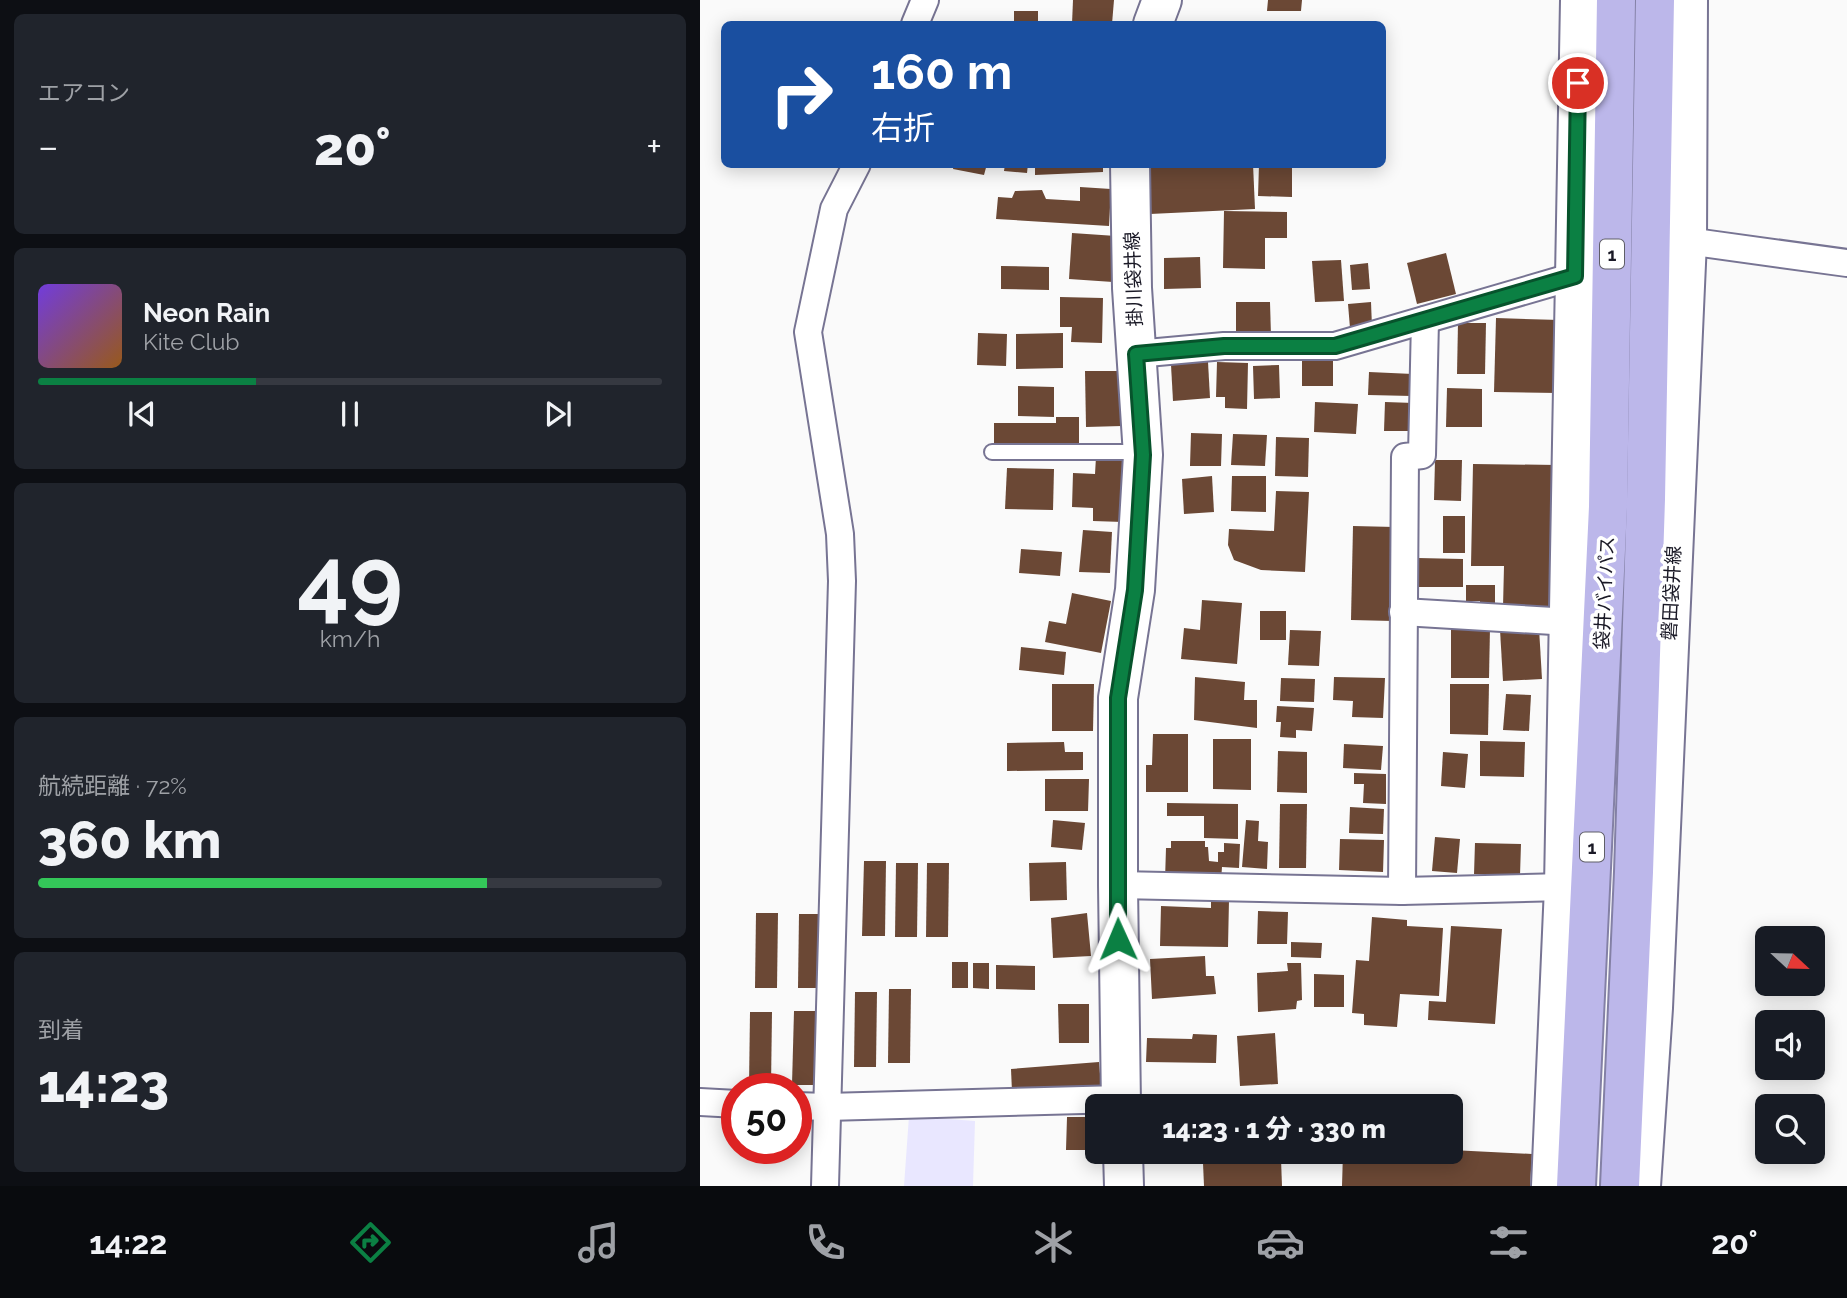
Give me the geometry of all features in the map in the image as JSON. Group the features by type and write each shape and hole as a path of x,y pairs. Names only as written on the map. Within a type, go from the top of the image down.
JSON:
{"highway":[{"name":"袋井バイパス","path":"1576,1186 1608,507 1616,0"},
{"name":"袋井バイパス","path":"1620,1186 1634,872 1646,499 1655,0"}],"main road":[{"path":"1154,21 1162,0"},
{"path":"1551,1186 1564,887 1580,0"},
{"name":"磐田袋井線","path":"1641,1186 1653,1008 1687,241 1688,0"},
{"name":"掛川袋井線","path":"1121,1094 1118,698 1135,590 1143,452 1132,288 1130,168"},
{"path":"1123,1164 1124,1186"}],"street":[{"path":"916,21 925,0"},
{"path":"825,1186 842,581 840,534 808,332 834,209 855,168"},
{"path":"1687,241 1847,263"},
{"path":"1136,354 1224,346 1335,346 1575,276"},
{"path":"1402,891 1405,457 1422,455 1425,320"},
{"path":"1403,612 1570,622"},
{"path":"1118,885 1402,891 1564,887"},
{"path":"700,1102 721,1103"},
{"path":"812,1107 1085,1103"}],"lane":[{"path":"992,452 1143,452"}],"shaded area":[{"path":"909,1116 975,1121 973,1186 904,1186"}],"building":[{"path":"1073,0 1114,0 1112,21 1072,21"},
{"path":"1268,0 1302,0 1301,11 1267,11"},
{"path":"1014,11 1038,11 1038,21 1014,21"},
{"path":"953,168 986,168 984,175"},
{"path":"1004,168 1028,168 1027,173 1004,171"},
{"path":"1035,168 1103,168 1103,172 1035,175"},
{"path":"1148,168 1253,168 1255,209 1150,214"},
{"path":"1259,168 1292,168 1292,197 1258,196"},
{"path":"1080,187 1111,189 1109,226 996,219 998,197 1012,198 1015,191 1042,190 1046,199 1080,201"},
{"path":"1224,211 1287,212 1287,238 1265,238 1265,269 1223,268"},
{"path":"1072,233 1116,236 1113,282 1069,279"},
{"path":"1446,253 1456,294 1417,304 1407,263"},
{"path":"1200,257 1201,288 1164,289 1164,258"},
{"path":"1341,260 1344,301 1315,302 1312,261"},
{"path":"1368,263 1370,289 1352,290 1350,265"},
{"path":"1001,266 1049,267 1049,290 1001,289"},
{"path":"1060,297 1103,298 1102,343 1071,342 1072,327 1060,327"},
{"path":"1236,302 1270,302 1271,336 1236,336"},
{"path":"1371,302 1372,327 1350,328 1348,304"},
{"path":"1496,318 1560,320 1558,393 1494,392"},
{"path":"1458,323 1486,323 1485,374 1457,374"},
{"path":"978,333 1007,334 1006,366 977,365"},
{"path":"1063,333 1063,368 1016,369 1016,334"},
{"path":"1302,361 1333,361 1333,386 1302,386"},
{"path":"1208,362 1210,398 1173,401 1171,365"},
{"path":"1217,362 1248,363 1247,409 1225,408 1225,397 1216,397"},
{"path":"1279,365 1280,398 1254,399 1253,366"},
{"path":"1085,371 1121,371 1122,426 1086,427"},
{"path":"1369,372 1413,374 1412,396 1368,395"},
{"path":"1018,386 1054,387 1054,417 1018,416"},
{"path":"1447,388 1482,389 1482,427 1446,427"},
{"path":"1315,402 1358,404 1356,434 1314,432"},
{"path":"1385,402 1414,403 1413,431 1384,431"},
{"path":"1056,417 1079,417 1079,443 994,443 994,423 1056,423"},
{"path":"1191,433 1222,434 1221,466 1190,466"},
{"path":"1233,434 1267,435 1265,466 1231,465"},
{"path":"1276,437 1309,438 1308,477 1275,476"},
{"path":"1096,457 1126,459 1123,522 1093,521 1093,508 1072,507 1073,473 1095,474"},
{"path":"1435,460 1462,460 1461,501 1434,500"},
{"path":"1473,464 1557,465 1555,608 1503,607 1504,566 1471,566"},
{"path":"1007,468 1054,469 1053,510 1005,509"},
{"path":"1212,476 1214,512 1184,514 1182,479"},
{"path":"1232,476 1266,476 1266,512 1231,511"},
{"path":"1276,491 1309,492 1305,572 1261,570 1234,560 1228,545 1229,529 1274,531"},
{"path":"1443,516 1465,516 1465,553 1443,553"},
{"path":"1353,526 1395,527 1393,621 1351,620"},
{"path":"1083,530 1112,532 1110,573 1079,572"},
{"path":"1021,549 1062,552 1060,576 1019,573"},
{"path":"1418,558 1463,559 1463,587 1418,587"},
{"path":"1466,585 1495,585 1495,609 1480,609 1480,601 1466,601"},
{"path":"1072,593 1111,601 1101,653 1045,642 1049,621 1066,624"},
{"path":"1202,600 1242,603 1237,664 1181,659 1184,628 1200,630"},
{"path":"1260,611 1286,611 1286,640 1260,640"},
{"path":"1451,627 1490,628 1489,678 1451,678"},
{"path":"1539,628 1542,679 1503,681 1500,630"},
{"path":"1290,630 1321,631 1319,666 1288,665"},
{"path":"1021,647 1066,652 1064,675 1019,670"},
{"path":"1195,677 1245,682 1244,700 1257,700 1257,728 1194,720"},
{"path":"1334,677 1385,678 1383,718 1352,717 1353,701 1333,700"},
{"path":"1281,678 1315,679 1314,702 1280,701"},
{"path":"1052,684 1094,684 1093,731 1052,731"},
{"path":"1450,684 1489,684 1488,735 1450,734"},
{"path":"1506,694 1531,695 1529,731 1503,730"},
{"path":"1277,706 1314,708 1312,731 1296,730 1296,738 1280,737 1281,722 1276,722"},
{"path":"1153,734 1188,734 1188,792 1146,792 1146,765 1152,765"},
{"path":"1213,739 1251,739 1251,790 1213,789"},
{"path":"1480,741 1525,742 1524,777 1480,776"},
{"path":"1064,742 1065,752 1083,752 1083,770 1007,771 1007,743"},
{"path":"1344,744 1383,746 1381,770 1343,768"},
{"path":"1278,751 1307,752 1307,793 1277,792"},
{"path":"1443,752 1468,754 1465,788 1441,786"},
{"path":"1354,773 1386,774 1386,804 1363,803 1364,784 1354,784"},
{"path":"1045,779 1089,779 1088,811 1045,811"},
{"path":"1167,803 1238,804 1238,839 1204,838 1204,816 1167,816"},
{"path":"1280,804 1307,804 1306,868 1279,868"},
{"path":"1350,807 1384,809 1383,834 1349,833"},
{"path":"1053,820 1085,823 1082,850 1051,847"},
{"path":"1246,820 1259,821 1258,841 1268,842 1267,869 1242,867"},
{"path":"1435,837 1460,839 1457,873 1432,871"},
{"path":"1340,839 1384,840 1383,872 1339,870"},
{"path":"1171,841 1205,841 1209,861 1218,862 1218,852 1224,852 1224,843 1240,844 1239,868 1222,867 1221,881 1165,880 1166,848 1171,848"},
{"path":"1475,843 1521,844 1520,875 1474,874"},
{"path":"864,861 886,861 885,936 862,936"},
{"path":"1066,862 1067,900 1030,901 1029,863"},
{"path":"896,863 918,863 917,937 895,937"},
{"path":"927,863 949,863 948,937 926,937"},
{"path":"1211,900 1229,900 1228,947 1160,946 1161,906 1211,908"},
{"path":"1258,911 1288,912 1287,944 1257,944"},
{"path":"756,913 778,913 777,988 755,988"},
{"path":"1087,913 1091,956 1053,958 1051,918"},
{"path":"799,914 822,914 820,988 798,988"},
{"path":"1372,917 1407,920 1407,926 1443,928 1439,996 1400,994 1397,1027 1364,1025 1364,1014 1352,1013 1356,960 1369,961"},
{"path":"1451,926 1502,929 1495,1024 1428,1020 1429,1001 1446,1002"},
{"path":"1291,942 1322,943 1321,958 1291,957"},
{"path":"1205,956 1206,976 1214,976 1216,994 1152,999 1150,959"},
{"path":"952,962 968,962 968,988 952,988"},
{"path":"973,963 989,963 989,989 973,988"},
{"path":"1287,963 1301,963 1302,1000 1297,1001 1296,1009 1258,1012 1257,973 1288,971"},
{"path":"996,965 1035,966 1035,990 996,989"},
{"path":"1314,974 1344,975 1344,1007 1314,1007"},
{"path":"889,989 911,989 910,1063 888,1063"},
{"path":"855,992 877,992 876,1067 854,1067"},
{"path":"1058,1004 1089,1004 1089,1043 1059,1043"},
{"path":"794,1011 816,1011 815,1085 812,1085 812,1073 792,1073"},
{"path":"750,1012 772,1012 771,1073 749,1073"},
{"path":"1275,1033 1278,1084 1240,1086 1237,1036"},
{"path":"1193,1034 1217,1035 1216,1063 1146,1062 1147,1038 1192,1039"},
{"path":"1099,1062 1101,1086 1012,1092 1011,1069"},
{"path":"1067,1117 1085,1117 1085,1150 1066,1150"},
{"path":"1463,1151 1532,1154 1530,1186 1342,1186 1343,1164 1463,1164"},
{"path":"1203,1164 1281,1164 1282,1186 1204,1186"}],"route":[{"path":"1118,939 1118,698 1135,590 1143,455 1136,354 1224,346 1335,346 1575,276 1578,83"}]}
